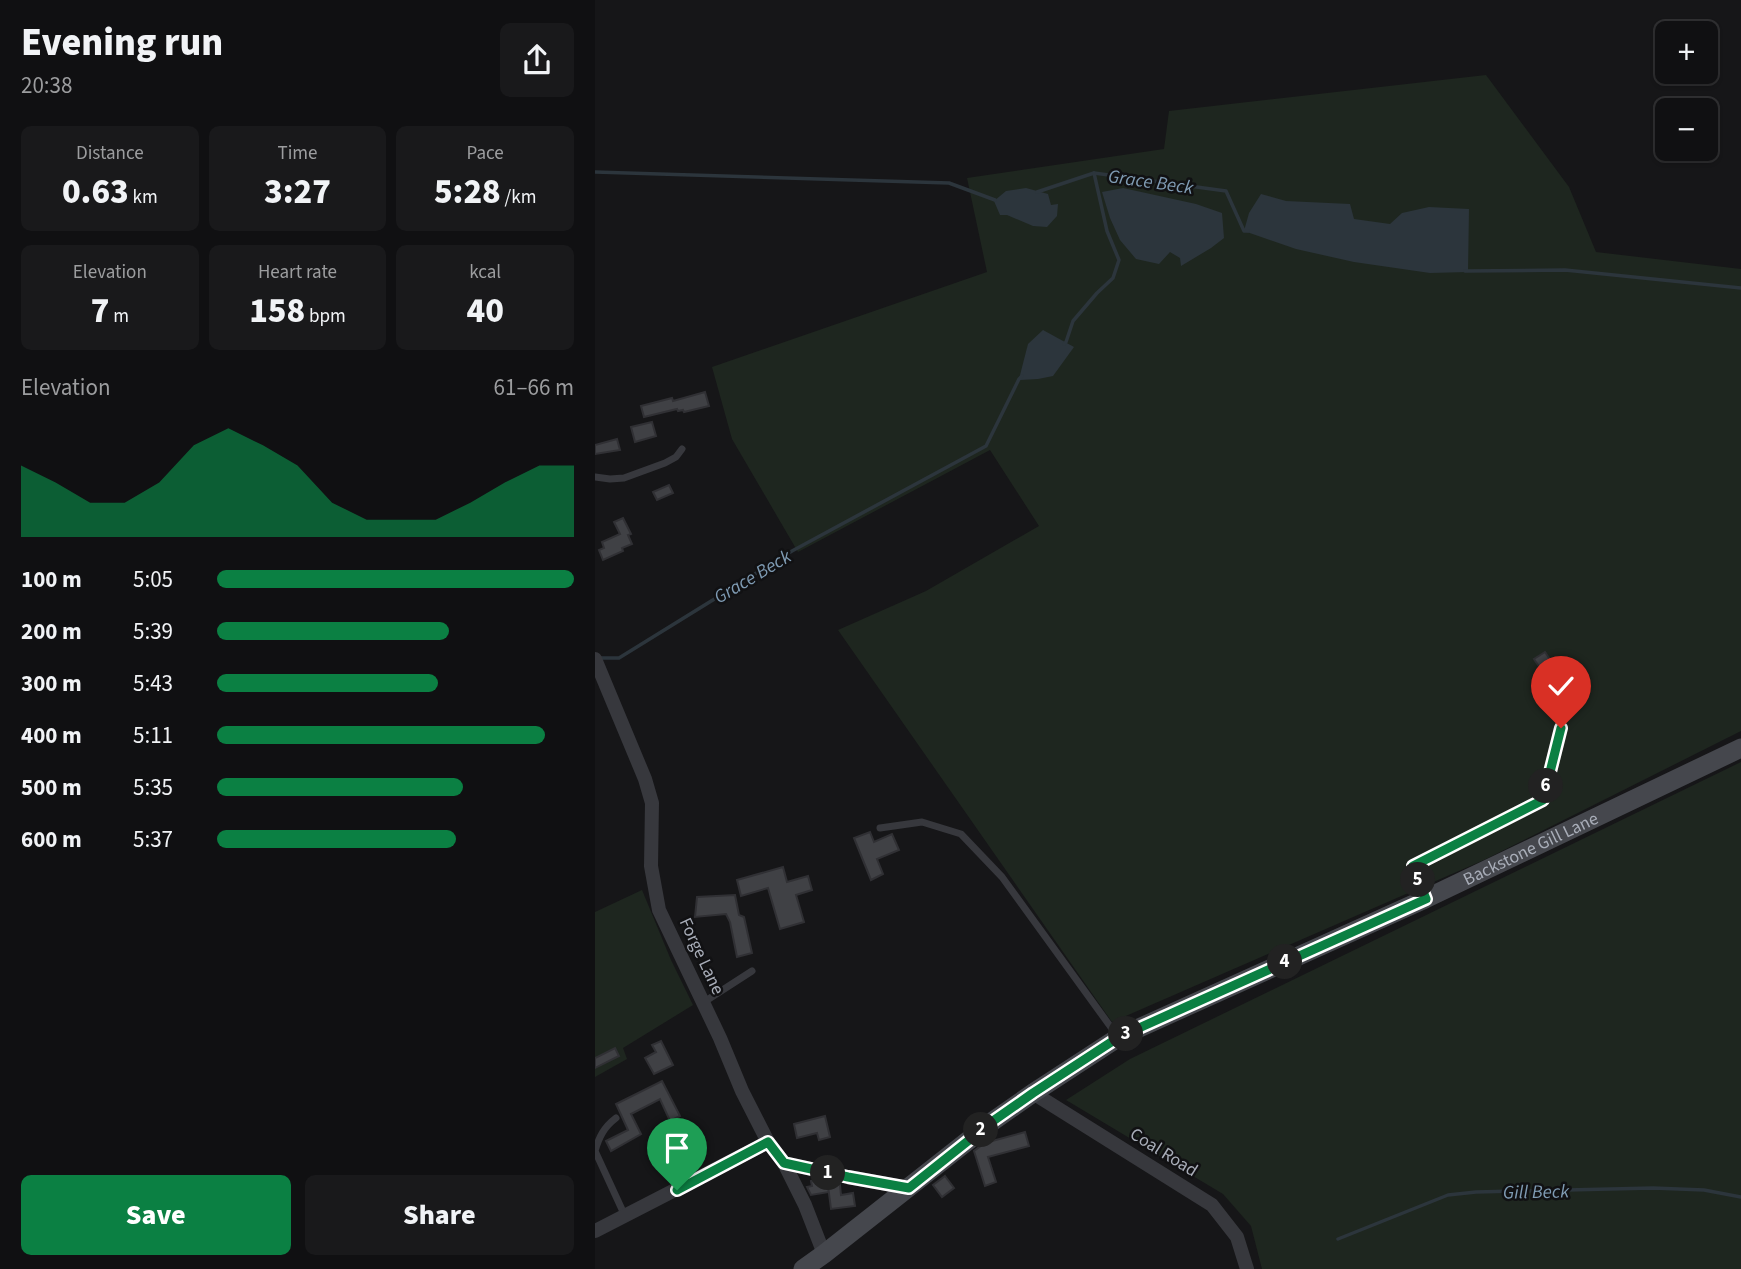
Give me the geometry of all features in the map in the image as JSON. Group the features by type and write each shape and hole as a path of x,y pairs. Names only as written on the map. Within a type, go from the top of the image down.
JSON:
{"street":[{"name":"Forge Lane","path":"596,662 645,779 652,803 652,866 659,910 742,1091 805,1205 824,1254"},
{"name":"Backstone Gill Lane","path":"803,1269 993,1121 1119,1037 1426,899 1741,748"},
{"name":"Coal Road","path":"1033,1093 1212,1205 1237,1237 1247,1269"},
{"path":"595,1231 768,1142"},
{"path":"784,1163 909,1188"}],"lane":[{"path":"595,477 624,478 665,463 683,449"},
{"path":"1426,899 1413,866 1543,800 1561,728 1548,674"},
{"path":"880,828 922,822 961,834 1002,877 1119,1037"},
{"path":"703,1002 752,971"},
{"path":"615,1118 601,1133 595,1151 625,1216"}],"shaded area":[{"path":"1486,75 1569,187 1596,252 1741,269 1741,731 1484,860 1112,1022 838,630 926,591 1039,526 990,450 798,552 732,439 712,367 987,272 967,178 1164,149 1169,111"},
{"path":"1026,188 1048,194 1051,205 1058,204 1057,216 1047,227 1033,226 1007,215 1000,215 994,201 1006,191"},
{"path":"1123,188 1196,204 1222,213 1224,238 1181,266 1180,258 1170,252 1159,264 1136,259 1120,240 1102,192"},
{"path":"1261,194 1286,201 1350,204 1354,219 1390,224 1402,213 1429,207 1469,209 1468,272 1430,273 1354,262 1296,249 1244,231 1249,213"},
{"path":"1043,330 1074,347 1053,376 1020,380 1028,344"},
{"path":"1741,762 1741,1269 1262,1269 1251,1226 1223,1194 1066,1100 1130,1059"},
{"path":"642,890 693,1005 623,1048 627,1059 595,1077 595,912"}],"building":[{"path":"705,392 709,406 684,412 677,409 644,417 641,406"},
{"path":"652,422 656,436 635,442 631,427"},
{"path":"617,439 620,450 595,454 595,445"},
{"path":"669,485 673,493 657,500 653,492"},
{"path":"623,518 631,534 628,535 632,544 603,560 599,550 604,548 602,542 620,534 614,522"},
{"path":"1545,652 1553,664 1542,671 1534,659"},
{"path":"870,832 874,842 892,834 899,850 877,859 883,874 871,880 854,838"},
{"path":"783,867 787,882 808,876 812,890 796,895 804,922 780,929 768,888 741,896 737,880"},
{"path":"735,895 739,915 744,917 752,953 737,957 726,914 695,917 697,897"},
{"path":"661,1041 673,1065 654,1074 645,1058 656,1052 652,1045"},
{"path":"615,1048 619,1056 595,1068 595,1058"},
{"path":"662,1081 680,1116 670,1121 660,1099 631,1114 641,1134 611,1151 606,1141 628,1130 616,1104"},
{"path":"825,1116 830,1137 819,1140 817,1133 797,1138 794,1124"},
{"path":"1025,1132 1029,1146 988,1157 996,1182 985,1186 974,1151 985,1143"},
{"path":"945,1176 954,1188 942,1197 933,1185"},
{"path":"811,1181 828,1183 829,1192 811,1195 807,1187 812,1186"},
{"path":"840,1185 841,1195 853,1193 855,1206 831,1209 828,1186"}],"waterway":[{"path":"595,172 949,183 995,200"},
{"name":"Grace Beck","path":"1037,192 1094,173 1226,191 1244,231 1248,231"},
{"name":"Grace Beck","path":"1064,344 1073,321 1113,278 1119,260 1107,231 1094,173"},
{"name":"Grace Beck","path":"1465,271 1565,270 1741,288"},
{"name":"Grace Beck","path":"597,658 619,658 792,551 986,446 1022,376"},
{"name":"Gill Beck","path":"1338,1239 1448,1195 1476,1192 1653,1188 1704,1190 1741,1197"}],"route":[{"path":"677,1190 768,1142 784,1163 909,1188 993,1121 1119,1037 1426,899 1413,866 1543,800 1561,728"}]}
